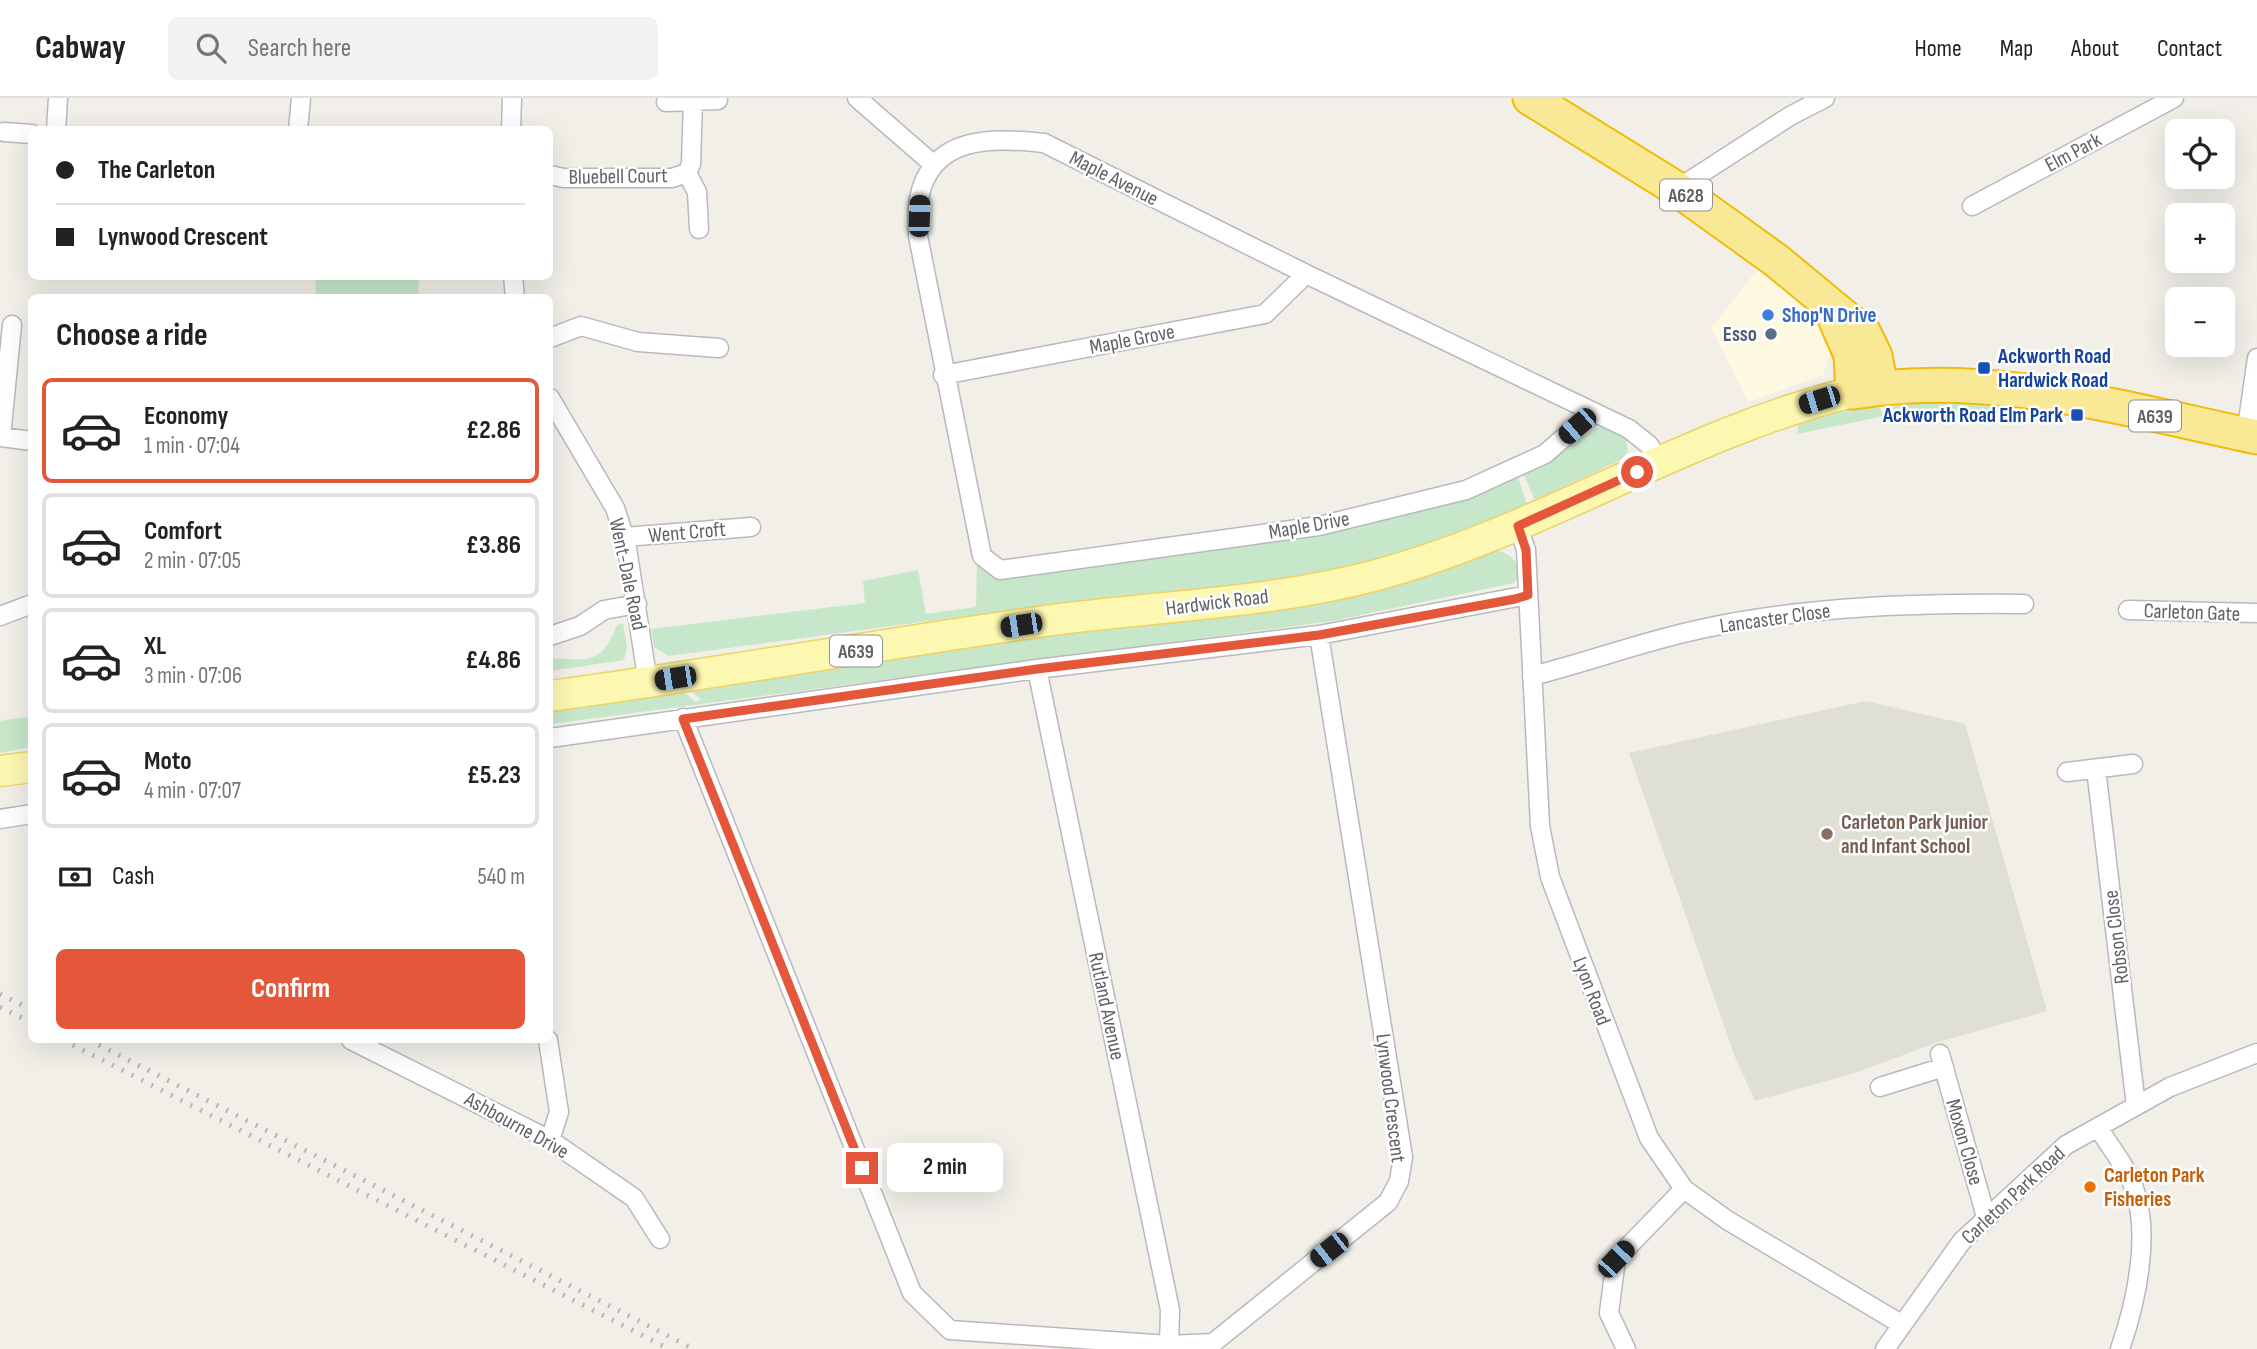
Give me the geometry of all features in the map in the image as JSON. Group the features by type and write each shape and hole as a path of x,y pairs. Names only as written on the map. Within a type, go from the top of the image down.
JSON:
{"highway":[{"name":"A628","path":"1539,100 1677,188 1777,261 1864,333 1875,356 1867,390"},
{"name":"A639","path":"1867,390 1940,383 2007,387 2252,436"}],"main road":[{"name":"Hardwick Road","path":"553,696 1047,621 1314,589 1443,555 1518,526 1760,420 1867,390"},
{"path":"0,771 28,768"}],"street":[{"path":"55,126 58,98"},
{"path":"299,126 301,98"},
{"path":"511,126 512,98"},
{"path":"858,98 934,164 919,197 918,236 943,375"},
{"path":"1677,188 1790,116 1825,98"},
{"name":"Elm Park","path":"1972,205 2174,98"},
{"name":"Bluebell Court","path":"553,176 564,178 672,178 687,173 691,164 693,100"},
{"path":"666,102 718,100"},
{"path":"4,132 28,134"},
{"name":"Maple Avenue","path":"934,164 964,144 998,139 1044,143 1306,274 1593,412 1641,438 1661,462"},
{"name":"Bluebell Court","path":"687,173 698,192 699,229"},
{"name":"Maple Grove","path":"943,375 1265,314 1306,274"},
{"path":"12,326 1,437 28,440"},
{"path":"553,337 581,326 638,342 719,348"},
{"path":"2252,436 2257,358"},
{"name":"Maple Drive","path":"943,375 982,556 1000,570 1319,526 1466,491 1545,454 1593,412"},
{"name":"Went-Dale Road","path":"553,403 615,508 624,537 637,604 648,683"},
{"name":"Lyon Road","path":"1518,526 1526,550 1539,826 1550,877 1649,1138 1684,1189 1727,1220 1901,1324"},
{"name":"Went Croft","path":"624,537 751,527"},
{"path":"553,738 1037,669 1319,635 1528,595"},
{"name":"Lancaster Close","path":"1532,676 1701,628 1833,610 1959,603 2024,604"},
{"path":"553,635 580,626 604,610 637,604"},
{"path":"0,616 28,606"},
{"name":"Carleton Gate","path":"2128,610 2257,613"},
{"name":"Lynwood Crescent","path":"683,719 912,1293 950,1330 1214,1346 1388,1202 1399,1181 1403,1157 1319,635"},
{"name":"Rutland Avenue","path":"1037,669 1170,1310 1169,1345"},
{"path":"2067,772 2133,764"},
{"name":"Robson Close","path":"2096,769 2136,1105"},
{"path":"0,819 28,815"},
{"name":"Ashbourne Drive","path":"358,1043 550,1140 634,1198 660,1239"},
{"path":"548,1043 558,1112 550,1140"},
{"name":"Carleton Park Road","path":"1885,1349 1962,1241 2066,1145 2170,1087 2257,1053"},
{"name":"Moxon Close","path":"1880,1087 1942,1060 1986,1217"},
{"path":"2098,1127 2134,1188 2141,1237 2138,1280 2120,1349"},
{"path":"1626,1349 1609,1313 1616,1259 1684,1189"}],"shaded area":[{"name":"Esso","path":"1757,270 1818,313 1831,339 1831,353 1823,375 1748,402 1711,328"},
{"name":"Carleton Park Junior and Infant School","path":"1866,701 1965,724 2047,1011 1938,1042 1861,1071 1755,1101 1735,1057 1629,753"}],"green space":[{"path":"316,280 419,280 418,294 315,294"},
{"path":"1951,397 2017,404 2001,413 1952,414"},
{"path":"1949,398 1949,412 1894,416 1893,404"},
{"path":"1877,404 1884,416 1797,434 1799,420"},
{"path":"1609,426 1626,439 1628,452 1621,460 1535,500 1522,471 1597,428"},
{"path":"1518,477 1527,505 1452,539 1346,570 1227,588 974,615 668,656 654,647 651,629 865,603 863,581 918,570 926,614 976,607 977,565 1004,578 1432,505"},
{"path":"1493,549 1508,555 1515,562 1519,577 1514,583 1332,621 553,724 553,703 683,691 695,702 701,700 689,689 711,681 1264,607"},
{"path":"623,623 627,647 624,660 553,671 553,658 584,659 599,654 617,625"},
{"path":"28,716 28,748 0,753 0,721"}],"railway":[{"path":"0,994 28,1008"},
{"path":"0,1007 28,1021"},
{"path":"69,1043 669,1349"},
{"path":"95,1043 694,1349"}],"place":[{"name":"Shop'N Drive","path":"1768,315"},
{"name":"Esso","path":"1771,334"},
{"name":"Ackworth Road Hardwick Road","path":"1984,368"},
{"name":"Ackworth Road Elm Park","path":"2077,415"},
{"name":"Carleton Park Junior and Infant School","path":"1827,834"},
{"name":"Carleton Park Fisheries","path":"2090,1187"}],"route":[{"path":"862,1168 683,719 1037,669 1319,635 1515,599 1528,595 1526,550 1518,526 1637,472"}]}
